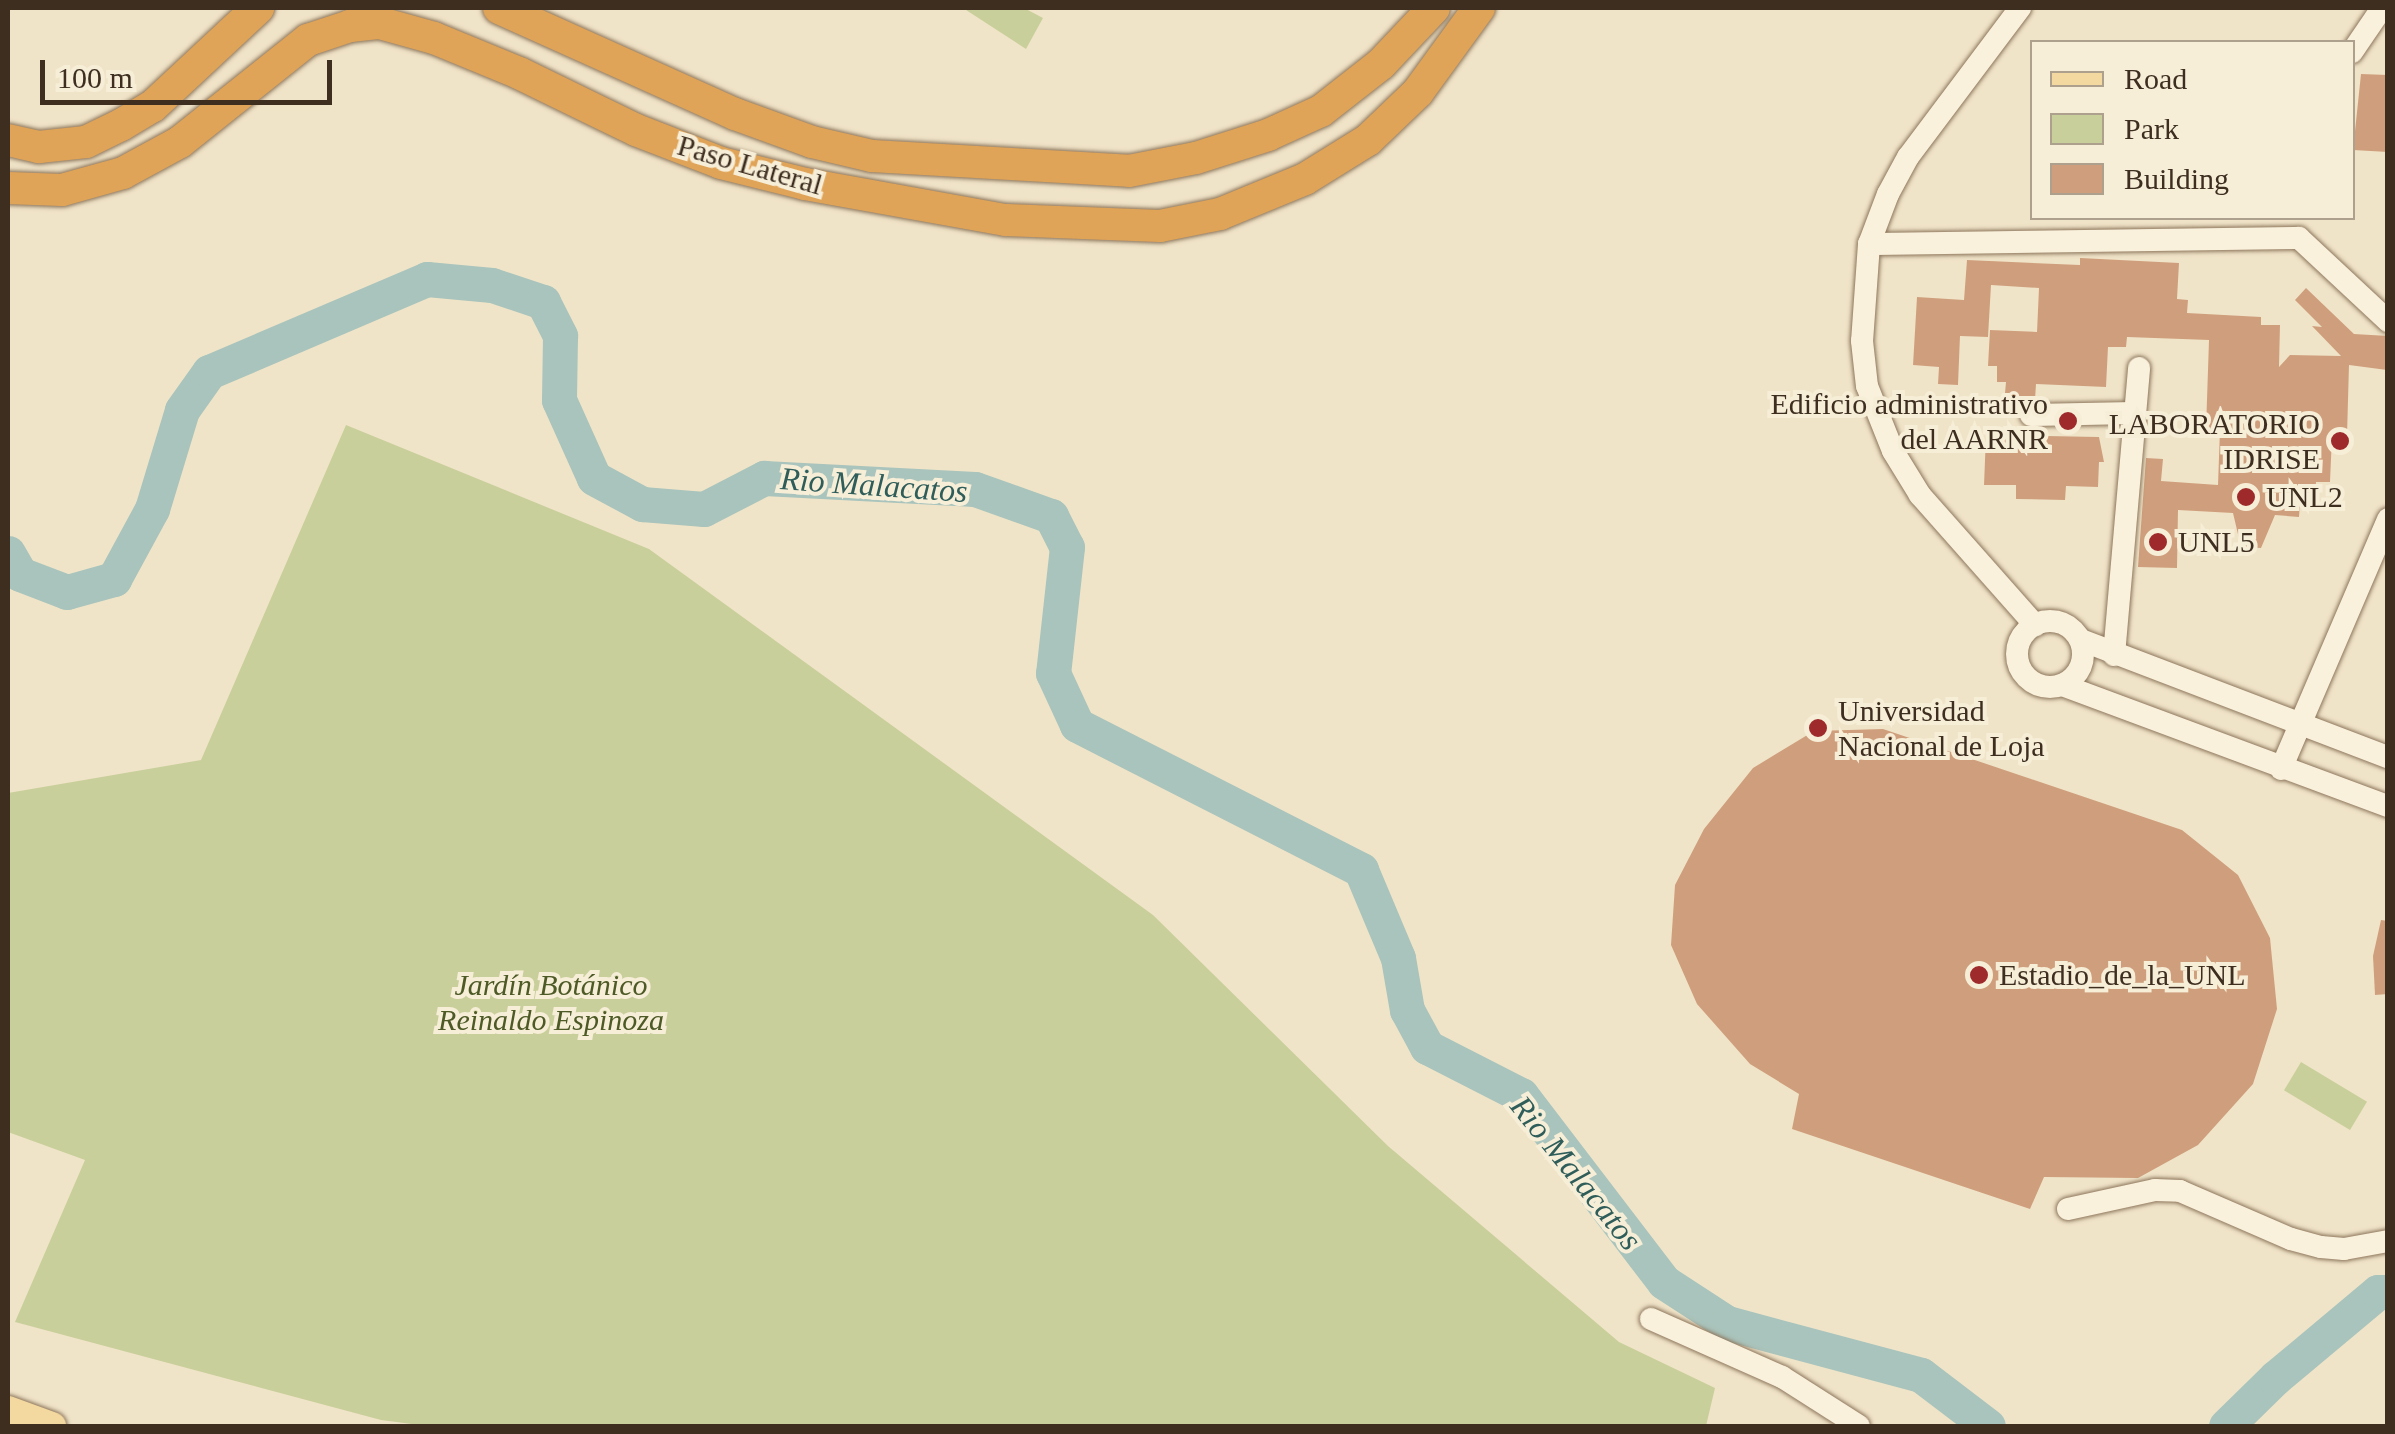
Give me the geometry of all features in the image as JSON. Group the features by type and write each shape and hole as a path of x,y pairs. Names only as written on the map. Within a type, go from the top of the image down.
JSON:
{"highway":[{"path":"8,140 39,146 86,142 121,125 152,106 258,8"},
{"name":"Paso Lateral","path":"499,8 735,114 812,142 872,156 1129,171 1196,158 1268,135 1321,110 1382,64 1434,8"},
{"name":"Paso Lateral","path":"8,188 62,190 123,174 180,142 308,40 350,26 380,23 502,66 636,130 721,163 805,184 1006,220 1160,226 1220,214 1288,186 1368,140 1418,92 1479,8"}],"main road":[{"path":"8,1410 52,1426"}],"street":[{"path":"2020,8 1908,157 1888,194 1869,244 1863,282 1864,356 1868,386 1893,451 1920,496 2035,624"},
{"path":"2355,48 2382,8"},
{"path":"1869,244 2301,228 2388,321"},
{"path":"2114,655 2139,368"},
{"path":"2031,415 2135,413"},
{"path":"2281,770 2388,519"},
{"path":"2388,757 2114,655 2081,640 2056,621 2035,624 2020,640 2018,662 2030,680 2051,687 2062,685 2281,770 2388,806"},
{"path":"2062,685 2081,666 2081,640"},
{"path":"2068,1209 2142,1192 2180,1190 2291,1239 2322,1247 2344,1249 2388,1241"},
{"path":"1651,1319 1782,1377 1858,1426"}],"green space":[{"path":"963,8 1024,8 1043,18 1026,49"},
{"name":"Jardín Botánico Reinaldo Espinoza","path":"346,425 649,549 1153,915 1388,1146 1619,1342 1715,1388 1706,1426 427,1426 381,1420 15,1322 85,1160 8,1132 8,793 201,760"},
{"path":"2301,1062 2367,1102 2350,1130 2284,1090"}],"building":[{"path":"2361,74 2388,75 2388,152 2355,150"},
{"path":"2080,258 2179,263 2177,299 2188,300 2187,313 2261,317 2261,325 2280,325 2279,367 2290,355 2341,356 2312,326 2322,327 2295,300 2306,288 2354,334 2388,336 2387,370 2349,365 2347,436 2332,436 2330,482 2316,482 2315,505 2300,504 2299,517 2275,515 2261,548 2241,547 2233,513 2178,510 2177,568 2138,567 2146,458 2163,459 2161,481 2218,485 2220,429 2206,429 2209,340 2127,337 2126,347 2108,347 2106,387 2036,384 2035,400 2004,404 2006,382 1997,382 1997,366 1988,366 1990,330 2037,332 2039,288 1991,285 1988,337 1960,336 1958,385 1938,384 1939,367 1913,365 1917,297 1964,300 1967,260 2080,265"},
{"path":"1986,435 2099,437 2104,462 2099,462 2098,487 2066,486 2065,500 2016,499 2016,485 1984,485"},
{"name":"Estadio_de_la_UNL","path":"1883,729 2182,830 2238,875 2270,938 2277,1009 2253,1084 2198,1145 2138,1178 2044,1177 2030,1209 1792,1129 1799,1094 1750,1064 1697,1004 1671,945 1675,885 1704,829 1753,768 1814,731"},
{"path":"2381,920 2388,921 2388,994 2375,995 2373,956"}],"waterway":[{"name":"Rio Malacatos","path":"8,553 20,574 67,592 114,579 152,509 182,410 209,372 427,279 492,285 543,302 560,336 559,400 594,478 642,504 704,509 764,478 975,489 1051,516 1067,547 1053,673 1077,725 1361,870 1398,958 1407,1010 1427,1047 1521,1095 1664,1282 1727,1323 1921,1375 1988,1426"},
{"name":"Rio Malacatos","path":"2226,1426 2275,1378 2378,1292 2388,1292"}],"place":[{"name":"Edificio administrativo del AARNR","path":"2068,421"},
{"name":"LABORATORIO IDRISE","path":"2340,441"},
{"name":"UNL2","path":"2246,497"},
{"name":"UNL5","path":"2158,542"},
{"name":"Universidad Nacional de Loja","path":"1818,728"},
{"name":"Estadio_de_la_UNL","path":"1979,975"}]}
